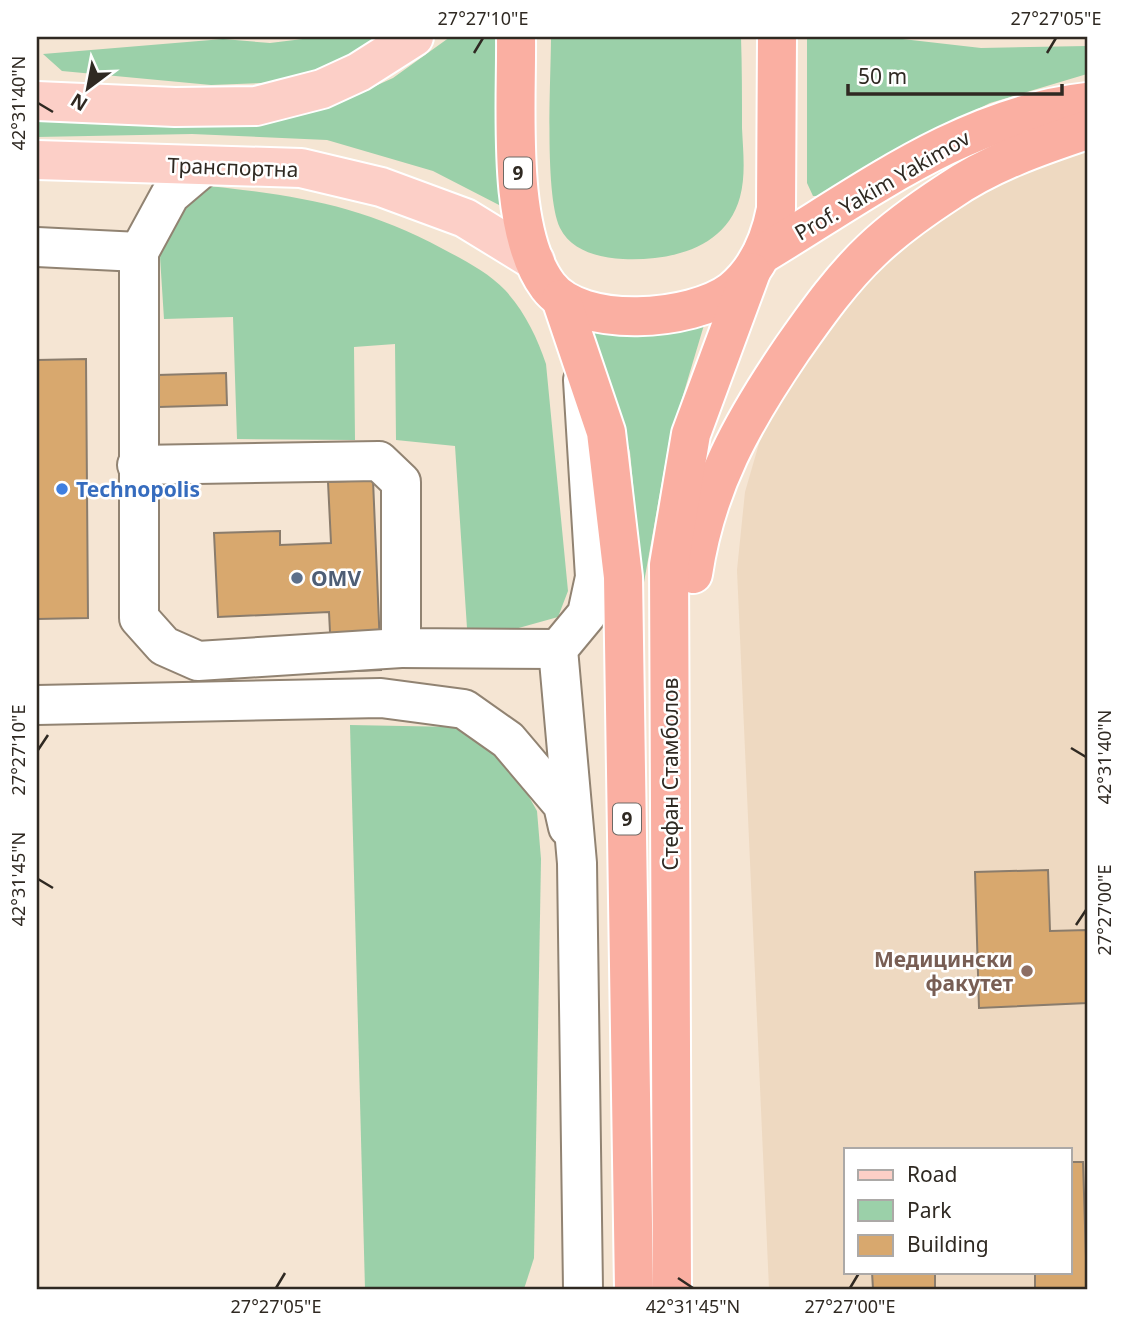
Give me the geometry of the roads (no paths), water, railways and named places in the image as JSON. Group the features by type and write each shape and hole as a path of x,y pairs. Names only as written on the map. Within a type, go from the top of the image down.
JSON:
{"highway":[{"name":"9","path":"516,37 519,186 527,242 549,287 561,299"},
{"name":"Стефан Стамболов","path":"672,1289 669,565 691,434 756,264 772,230 776,208 777,37"},
{"name":"Prof. Yakim Yakimov","path":"561,299 603,312 631,316 691,310 731,291 756,264 942,145 994,123 1052,106 1087,102"},
{"name":"9","path":"670,718 697,544 717,478 749,412 818,311 872,249 949,191 1022,152 1087,130"},
{"name":"Стефан Стамболов","path":"561,299 582,353 606,432 623,577 634,1289"}],"main road":[{"path":"37,101 175,107 256,106 322,89 359,72 414,37"},
{"name":"Транспортна","path":"37,160 301,168 381,187 465,218 535,261"}],"lane":[{"path":"203,167 170,195 139,252 139,618 164,646 198,661 401,648 558,649"},
{"path":"37,247 139,252"},
{"path":"578,1280 577,863 558,649 587,614 595,577 582,353"},
{"path":"137,465 379,461 401,482 401,648"},
{"path":"37,705 381,698 464,709 508,740 563,805 577,863"}],"place":[{"name":"Technopolis","path":"62,489"},
{"name":"OMV","path":"297,578"},
{"name":"Медицински факутет","path":"1027,971"}]}
